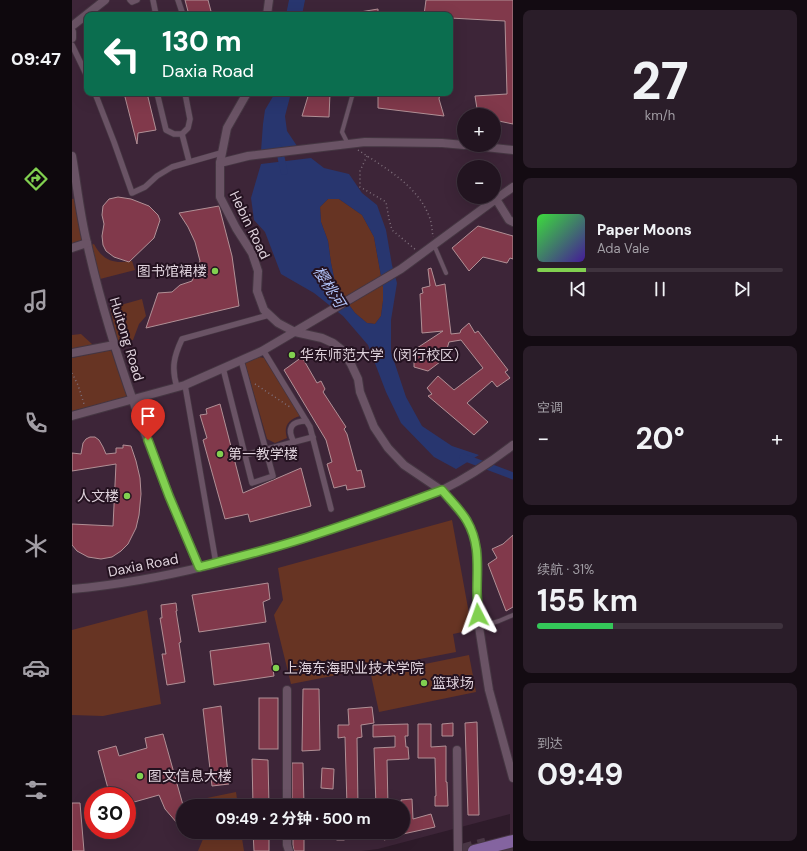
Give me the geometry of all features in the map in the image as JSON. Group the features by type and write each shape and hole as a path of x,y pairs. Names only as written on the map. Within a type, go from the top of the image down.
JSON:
{"main road":[{"path":"474,851 513,840"}],"street":[{"path":"90,12 105,0"},
{"path":"130,0 132,2 137,0"},
{"path":"153,0 155,12"},
{"path":"178,0 181,12"},
{"path":"268,12 269,0"},
{"path":"72,26 84,17"},
{"path":"72,32 72,38"},
{"path":"72,45 84,70"},
{"path":"96,96 132,193 145,187 157,176 172,167 221,153"},
{"path":"158,96 166,130 174,134 182,134 188,128 190,119 186,96"},
{"name":"Hebin Road","path":"245,96 226,128 220,163 220,198 236,228 252,253 258,271 258,291 264,310 278,323 295,332 322,338 333,343 342,350 358,379 360,392 374,426 388,448 404,465 442,490 467,520 477,551 479,627 489,690 512,767 513,778"},
{"path":"182,134 189,161"},
{"path":"220,163 248,156 365,142 435,142 457,144"},
{"path":"501,149 513,150"},
{"name":"Huitong Road","path":"72,156 75,195 114,345 132,399 169,496 199,567"},
{"path":"501,195 513,187"},
{"path":"72,416 181,386 263,350 401,269 489,204"},
{"path":"499,204 509,220 513,222"},
{"path":"72,248 87,243"},
{"path":"216,563 181,386 174,377 174,355 182,339 269,315"},
{"path":"72,353 114,345"},
{"path":"263,350 310,427 331,509"},
{"path":"223,368 252,484 273,476 241,360"},
{"path":"294,442 291,437 290,430 294,423 306,421"},
{"path":"245,455 313,437"},
{"name":"Daxia Road","path":"72,589 152,578 216,563 314,536 442,490 467,477 513,445"},
{"path":"287,690 287,799"},
{"path":"457,750 458,851"},
{"path":"287,839 289,851"}],"lane":[{"path":"348,144 342,132 352,96"},
{"path":"434,245 446,274"},
{"path":"479,627 513,615"}],"path":[{"path":"348,144 391,171 418,195 430,217 434,245"},
{"path":"367,156 360,171 360,187 386,202 388,219 392,230 422,254"},
{"path":"72,372 87,413"},
{"path":"246,379 290,407"}],"shaded area":[{"name":"华东师范大学（闵行校区）","path":"72,0 513,0 513,851 510,851 510,814 378,849 362,851 72,851"},
{"path":"76,198 83,240 72,244 72,199"},
{"path":"328,199 339,199 362,215 374,237 383,287 381,316 375,324 367,323 355,313 336,287 328,241 321,222 320,207"},
{"path":"94,244 97,250 105,258 120,262 132,261 135,270 100,279 91,245"},
{"path":"142,299 146,316 139,324 133,340 118,343 110,308"},
{"path":"81,334 93,345 72,349 72,335"},
{"path":"111,350 127,397 72,411 72,358"},
{"path":"259,357 264,358 300,416 290,421 286,427 287,438 275,443 267,439 245,363"},
{"path":"452,520 472,630 453,634 456,652 291,684 274,615 283,600 278,568"},
{"path":"147,610 161,704 103,716 72,715 72,630"},
{"name":"篮球场","path":"469,655 476,692 379,712 371,675"},
{"path":"236,792 237,799 207,799"},
{"path":"203,839 242,839 244,851 198,851"}],"water":[{"path":"289,0 305,0 303,12 287,12"},
{"path":"273,96 290,96 285,116 287,131 297,146 261,151 265,110"},
{"path":"311,158 324,168 349,174 362,193 377,205 386,230 392,265 397,283 391,320 391,352 406,397 422,426 452,446 479,455 456,469 434,457 401,423 386,392 368,345 343,316 314,293 281,274 265,232 254,220 251,198 261,164","holes":["328,199 339,199 362,215 374,237 383,287 381,316 375,324 367,323 355,313 336,287 328,241 321,222 320,207"]}],"building":[{"path":"185,0 208,0 211,12 188,12"},
{"path":"426,0 513,0 513,124 501,121 501,108 477,108 475,96 507,94 505,21 453,18 453,12 424,12"},
{"path":"378,9 378,12 360,12"},
{"path":"125,96 148,96 156,130 138,133 137,144"},
{"path":"308,96 330,96 329,117 302,116"},
{"path":"378,96 440,96 444,116 378,108"},
{"path":"118,197 131,199 149,206 158,215 160,220 154,238 129,262 114,257 106,251 103,245 103,206 109,199"},
{"name":"图书馆裙楼","path":"219,206 232,256 239,306 146,328 158,293 172,292 180,285 192,281 200,261 195,242 179,213"},
{"path":"478,226 513,236 513,259 510,258 507,263 483,257 469,271 452,248"},
{"path":"431,268 436,286 445,284 451,334 460,333 461,330 469,323 475,333 478,331 508,370 505,372 510,378 497,387 492,381 467,403 488,422 474,435 428,396 432,394 427,388 438,376 454,390 483,368 461,340 449,342 444,359 428,371 414,367 414,350 443,331 422,333 420,294 423,293 422,288 430,286 428,269"},
{"path":"302,357 317,383 321,381 325,389 323,392 346,427 344,429 347,434 357,471 361,470 365,487 347,490 346,485 334,488 327,464 332,462 326,440 284,370"},
{"name":"第一教学楼","path":"220,404 243,493 301,468 311,506 250,522 248,514 225,519 203,440 207,438 200,415 207,414 206,409"},
{"name":"人文楼","path":"90,437 95,437 99,440 106,454 116,453 116,448 123,448 123,445 131,446 140,478 141,494 136,528 128,544 121,551 112,557 101,559 88,557 77,551 72,545 72,524 113,526 116,464 72,471 72,453 81,454 83,443"},
{"path":"513,535 513,607 506,611 488,564 497,558 492,549 503,544"},
{"path":"268,583 270,599 263,602 266,622 199,632 192,595"},
{"path":"176,603 181,642 179,643 185,682 167,685 162,654 166,654 160,618 162,618 161,605"},
{"path":"269,643 274,676 214,685 210,651"},
{"path":"303,689 319,689 320,750 302,751"},
{"path":"259,698 278,698 278,749 259,749"},
{"path":"221,706 229,784 212,786 203,709"},
{"path":"372,707 374,723 361,725 362,737 357,738 358,799 347,799 345,737 338,738 338,725 349,725 348,709"},
{"path":"477,722 479,815 468,815 465,723"},
{"path":"453,723 453,736 442,736 442,724"},
{"path":"408,724 408,736 405,736 409,759 387,760 388,799 376,799 374,748 395,747 395,736 373,737 373,725"},
{"path":"418,724 431,724 431,747 446,746 448,806 435,806 435,758 418,758"},
{"name":"图文信息大楼","path":"163,734 181,799 176,799 176,822 165,809 159,795 136,801 136,787 108,787 98,751 116,746 119,756 147,748 145,738"},
{"path":"252,759 268,760 269,799 253,799"},
{"path":"292,763 303,763 304,799 292,799"},
{"path":"322,768 334,769 333,789 321,788"},
{"path":"410,799 412,799 413,819 431,814 435,827 410,832"},
{"path":"72,803 80,803 84,851 72,851"},
{"path":"253,839 269,839 269,851 254,851"},
{"path":"293,839 304,839 304,851 294,851"}],"waterway":[{"name":"樱桃河","path":"279,148 284,171"},
{"name":"樱桃河","path":"463,457 513,476"}],"tunnel":[{"path":"460,851 486,844"},
{"path":"503,851 513,849"}],"place":[{"name":"图书馆裙楼","path":"215,271"},
{"name":"华东师范大学（闵行校区）","path":"292,355"},
{"name":"第一教学楼","path":"220,454"},
{"name":"人文楼","path":"127,496"},
{"name":"上海东海职业技术学院","path":"276,668"},
{"name":"篮球场","path":"424,683"},
{"name":"图文信息大楼","path":"140,776"}],"route":[{"path":"148,440 169,496 199,567 314,536 442,490 467,520 473,535 477,551 478,566 478,615"}]}
